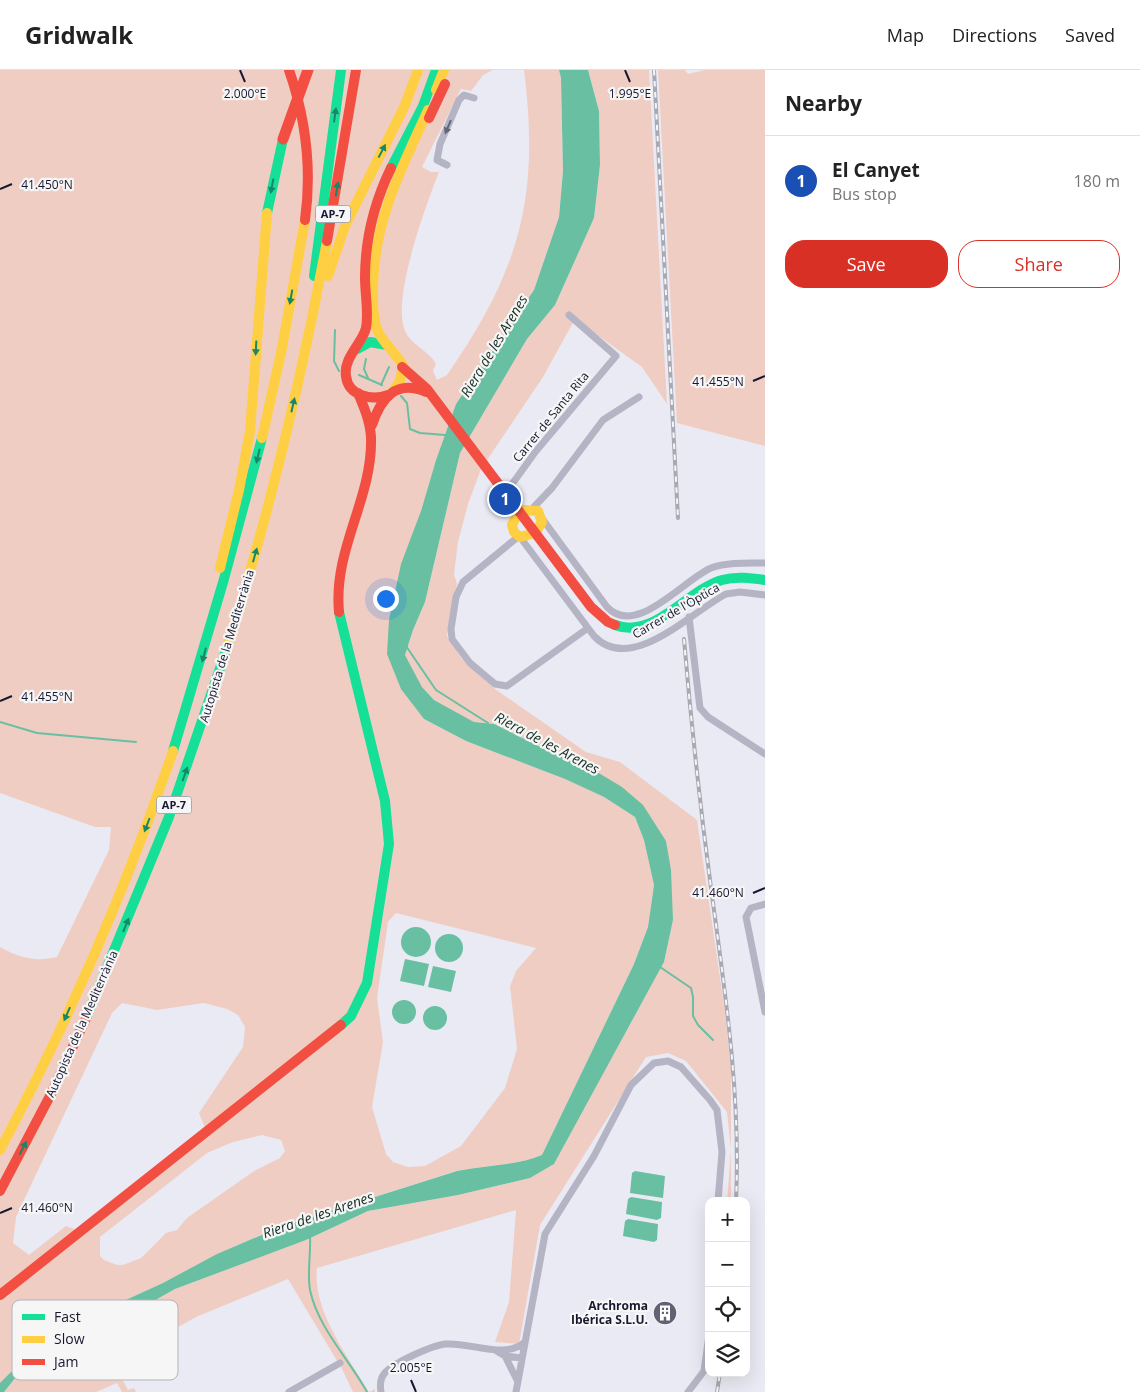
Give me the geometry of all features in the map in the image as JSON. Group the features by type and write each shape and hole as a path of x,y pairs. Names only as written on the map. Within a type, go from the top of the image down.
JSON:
{"main road":[{"path":"283,70 297,104"},
{"name":"Autopista de la Mediterrània","path":"0,1150 61,1028 117,901 172,758 252,486 281,356 300,249 308,172 304,133 289,70"},
{"path":"216,608 217,579 232,520 253,411 264,235 270,195 283,139 308,70"},
{"path":"301,369 302,342 313,283 341,70"},
{"name":"Autopista de la Mediterrània","path":"0,1191 40,1116 110,966 180,787 222,668 276,477 305,357 324,260 356,70"},
{"path":"305,357 314,343 325,287 345,226 405,105 418,70"},
{"path":"371,430 368,414 358,393 348,381 346,370 349,358 364,337 366,327 365,258 374,209 391,169 426,99 436,70"},
{"path":"0,1295 326,1039 351,1016 362,997 369,974 383,891 389,844 388,822 386,801 342,630 337,594 341,562 367,483 371,430 377,407 402,378 399,356 380,334 375,320 374,251 377,228 386,200 419,131 444,70"},
{"path":"419,131 432,110 450,70"},
{"path":"356,349 366,343 375,342 393,348"},
{"path":"402,367 424,386 505,494 531,524 596,613 610,625 620,629 637,629 714,582 733,578 765,580"},
{"path":"358,393 373,398 391,393 403,387 415,387 433,398"}],"street":[{"path":"447,166 437,160 440,144 459,100 464,95 474,98"},
{"name":"Carrer de Santa Rita","path":"505,494 536,451 616,356 569,315"},
{"path":"588,628 508,686 495,684 464,657 451,634 456,597 460,586 468,577 531,524 603,420 640,397"},
{"path":"531,524 548,530 554,535 607,607 617,615 628,617 641,614 708,570 726,565 765,563"},
{"name":"Carrer de l'Òptica","path":"531,524 588,628 605,645 618,649 631,649 647,643 719,598 733,592 765,596"},
{"path":"689,617 698,701 703,713 765,754"},
{"path":"765,904 748,910 746,920 765,1012"},
{"path":"516,1392 545,1234 594,1156 631,1086 654,1063 668,1061 681,1067 717,1110 722,1152 718,1197"},
{"path":"506,1353 525,1342"},
{"path":"381,1392 382,1377 390,1368 433,1348 455,1344 495,1350 522,1358"},
{"path":"506,1353 517,1381"},
{"path":"288,1392 340,1363"},
{"path":"688,1392 704,1371 705,1364"}],"shaded area":[{"path":"0,70 493,70 483,75 471,91 461,89 422,167 431,172 439,172 412,250 403,294 402,313 406,334 436,364 433,371 437,380 447,375 472,337 492,301 508,266 519,231 526,195 529,157 524,70 559,70 561,78 563,171 559,217 534,290 456,404 436,460 389,620 424,719 466,741 565,779 604,797 635,817 644,840 654,885 648,927 634,964 542,1155 511,1163 456,1171 280,1227 233,1247 126,1300 12,1300 12,1371 0,1384 0,947 27,958 57,957 109,850 111,827 95,827 0,793","holes":["396,913 536,948 516,971 510,986 517,1049 505,1088 461,1146 425,1166 408,1167 393,1162 386,1154 372,1107 383,1042 377,998 388,922","122,1003 157,1010 204,1003 227,1009 238,1015 245,1027 243,1047 199,1113 206,1130 77,1230 66,1226 29,1255 13,1243 16,1217 112,1013","262,1135 281,1140 285,1151 280,1158 254,1171 187,1218 177,1230 166,1233 141,1258 123,1265 117,1265 104,1260 100,1256 100,1237 207,1153 233,1142"]},
{"path":"588,70 649,70 667,404 642,367 575,319 543,377 481,469 468,504 458,542 454,574 457,584 447,636 462,659 495,689 586,752 620,762 697,820 725,1012 731,1069 731,1149 727,1112 686,1061 668,1053 646,1057 540,1225 519,1344 495,1342 509,1302 516,1210 317,1268 320,1300 333,1333 369,1392 353,1392 342,1369 288,1279 196,1317 178,1327 178,1300 155,1300 175,1289 306,1240 368,1211 458,1195 530,1178 554,1164 664,962 673,920 666,841 597,772 494,724 474,722 434,700 422,687 405,655 425,602 460,453 527,339 555,305 594,218 600,165 599,111"},
{"path":"658,70 685,70 688,74 705,70 765,70 765,446 677,423"},
{"path":"731,1149 731,1197 727,1197"},
{"path":"14,1380 123,1380 128,1390 134,1388 136,1392 122,1392 117,1383 96,1392 4,1392"}],"water":[{"path":"559,70 588,70 599,111 600,165 594,218 555,305 527,339 460,453 425,602 405,655 422,687 434,700 474,722 494,724 597,772 622,787 643,805 666,841 671,870 673,920 664,962 554,1164 530,1178 458,1195 368,1211 306,1240 175,1289 155,1300 126,1300 163,1283 217,1254 280,1227 457,1171 511,1163 542,1155 634,964 648,927 654,885 644,840 635,817 604,797 565,779 466,741 424,719 401,689 387,654 389,620 401,564 421,511 436,460 456,404 534,290 559,217 563,171 561,78"},
{"path":"416,927 426,932 431,942 426,952 416,957 406,952 401,942 406,932"},
{"path":"449,934 459,938 463,948 459,958 449,962 439,958 435,948 439,938"},
{"path":"405,959 429,964 424,986 400,981"},
{"path":"433,966 456,971 451,992 428,987"},
{"path":"404,1000 412,1004 416,1012 412,1020 404,1024 396,1020 392,1012 396,1004"},
{"path":"435,1006 443,1010 447,1018 443,1026 435,1030 427,1026 423,1018 427,1010"},
{"path":"635,1171 665,1176 663,1198 630,1193 632,1173"},
{"path":"631,1197 662,1202 661,1218 657,1220 626,1214 628,1199"},
{"path":"628,1219 658,1224 657,1240 654,1242 623,1236 625,1221"},
{"path":"12,1371 12,1380 14,1380 4,1392 0,1392 0,1383"}],"waterway":[{"path":"335,330 334,361 339,371"},
{"path":"366,359 364,369 368,378"},
{"path":"381,385 389,367"},
{"path":"359,375 382,385"},
{"path":"401,396 407,403 410,429 420,433 445,435"},
{"name":"Riera de les Arenes","path":"406,646 436,690 488,723"},
{"path":"0,722 37,733 136,742"},
{"path":"660,967 691,988 693,1016 698,1025 713,1040"},
{"path":"310,1236 309,1284 314,1304 327,1330 367,1392"}],"railway":[{"path":"654,70 678,518"},
{"path":"684,639 699,795 731,1044 736,1122 736,1197"},
{"path":"717,1392 719,1377"}],"traffic: fast":[{"path":"314,276 341,70"},
{"path":"391,168 423,106 436,70"},
{"path":"267,213 283,139"},
{"path":"357,349 370,342 387,345"},
{"path":"173,751 224,579 262,438"},
{"path":"615,625 629,628 643,626 670,612 709,585 722,580 738,578 765,580"},
{"path":"339,612 385,801 389,844 367,983 351,1016 341,1025"},
{"path":"87,1016 169,817 229,642"}],"traffic: slow":[{"path":"328,276 345,226 405,105 418,70"},
{"path":"436,90 444,70"},
{"path":"393,391 400,381 403,366 382,339 375,324 373,303 375,263 378,240 391,196 428,110"},
{"path":"220,568 239,490 250,431 267,213"},
{"path":"262,438 282,348 305,220"},
{"path":"229,642 258,543 284,443 327,241"},
{"path":"523,510 538,511 542,522 535,533 520,537 514,532 512,525 517,515 523,510"},
{"path":"0,1150 49,1053 116,904 173,751"}],"traffic: jam":[{"path":"289,70 300,107 306,144 308,182 305,220"},
{"path":"283,139 308,70"},
{"path":"327,241 356,70"},
{"path":"429,118 445,84"},
{"path":"388,395 368,397 356,392 348,383 346,369 347,363 366,328 365,264 369,235 375,208 391,168"},
{"path":"402,367 427,389 591,607 608,622 615,625"},
{"path":"372,425 380,407 391,393 406,388 426,392"},
{"path":"339,612 342,566 366,482 370,460 371,437 369,425 358,393"},
{"path":"0,1191 51,1094 87,1016"},
{"path":"0,1295 341,1025"}],"place":[{"name":"El Canyet","path":"505,499"},
{"name":"Archroma Ibérica S.L.U.","path":"665,1313"}]}
